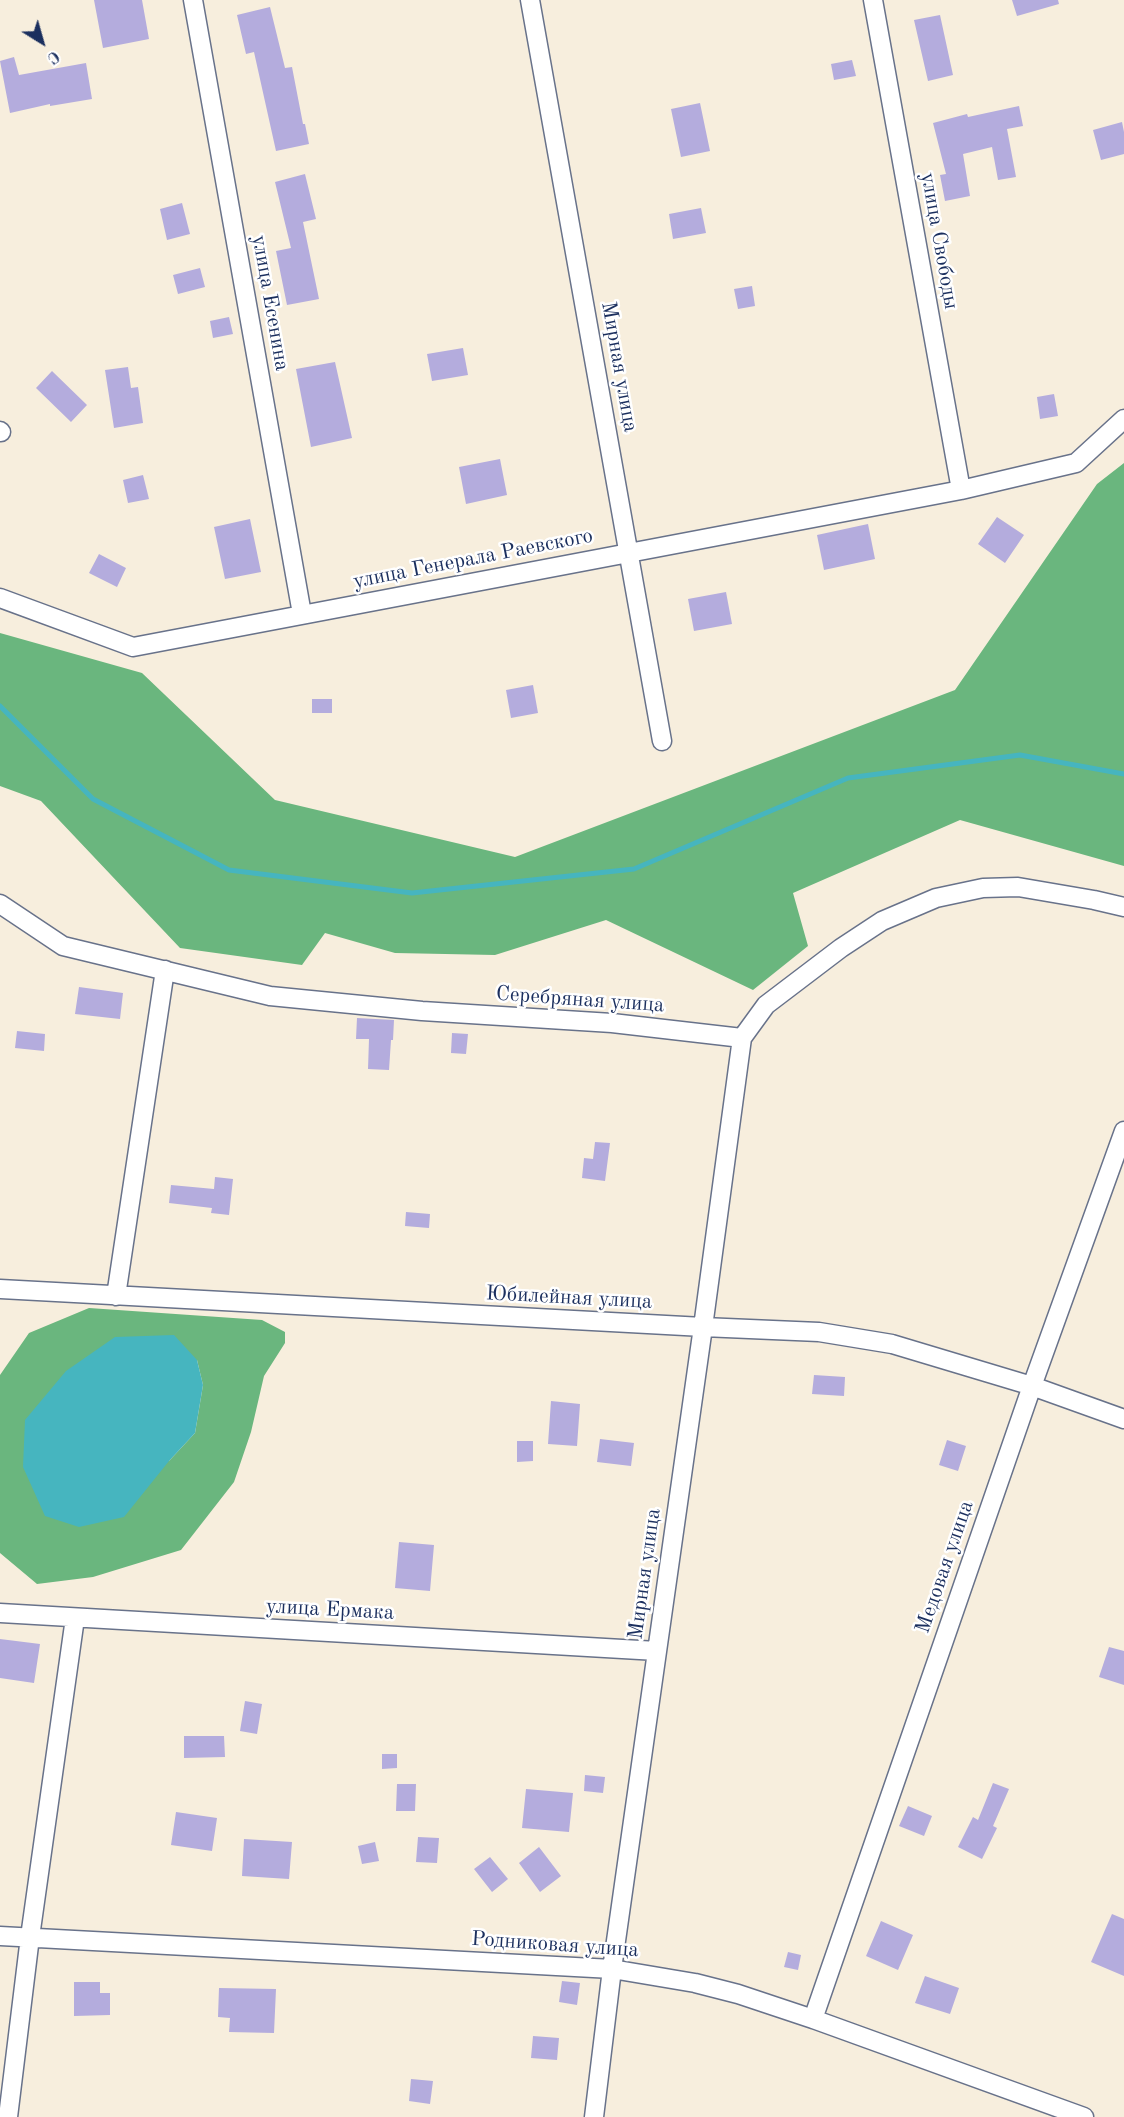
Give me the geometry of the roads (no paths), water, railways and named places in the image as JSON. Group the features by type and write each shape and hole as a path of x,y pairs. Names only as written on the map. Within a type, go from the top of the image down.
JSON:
{"street":[{"name":"улица Есенина","path":"193,0 302,614"},
{"name":"Мирная улица","path":"530,0 662,741"},
{"name":"улица Свободы","path":"873,0 961,490"},
{"name":"улица Генерала Раевского","path":"0,598 133,647 961,490 1076,463 1124,419"},
{"path":"742,1038 766,1005 841,948 882,921 936,898 982,888 1018,887 1124,907"},
{"name":"Серебряная улица","path":"0,904 63,946 270,996 422,1011 612,1023 742,1038"},
{"path":"116,1296 165,970"},
{"name":"Мирная улица","path":"594,2117 612,1968 742,1038"},
{"name":"Медовая улица","path":"813,2019 1032,1386 1124,1131"},
{"name":"Юбилейная улица","path":"0,1289 819,1332 892,1344 1032,1386 1124,1419"},
{"name":"улица Ермака","path":"0,1613 657,1651"},
{"path":"8,2117 30,1937 75,1618"},
{"name":"Родниковая улица","path":"0,1935 612,1968 738,1994 1084,2117"}],"water":[{"path":"174,1335 197,1360 203,1385 195,1433 124,1517 79,1527 45,1516 23,1467 25,1420 66,1371 115,1337"}],"waterway":[{"path":"0,706 93,799 229,870 412,893 634,869 848,778 1020,755 1124,774"}]}
